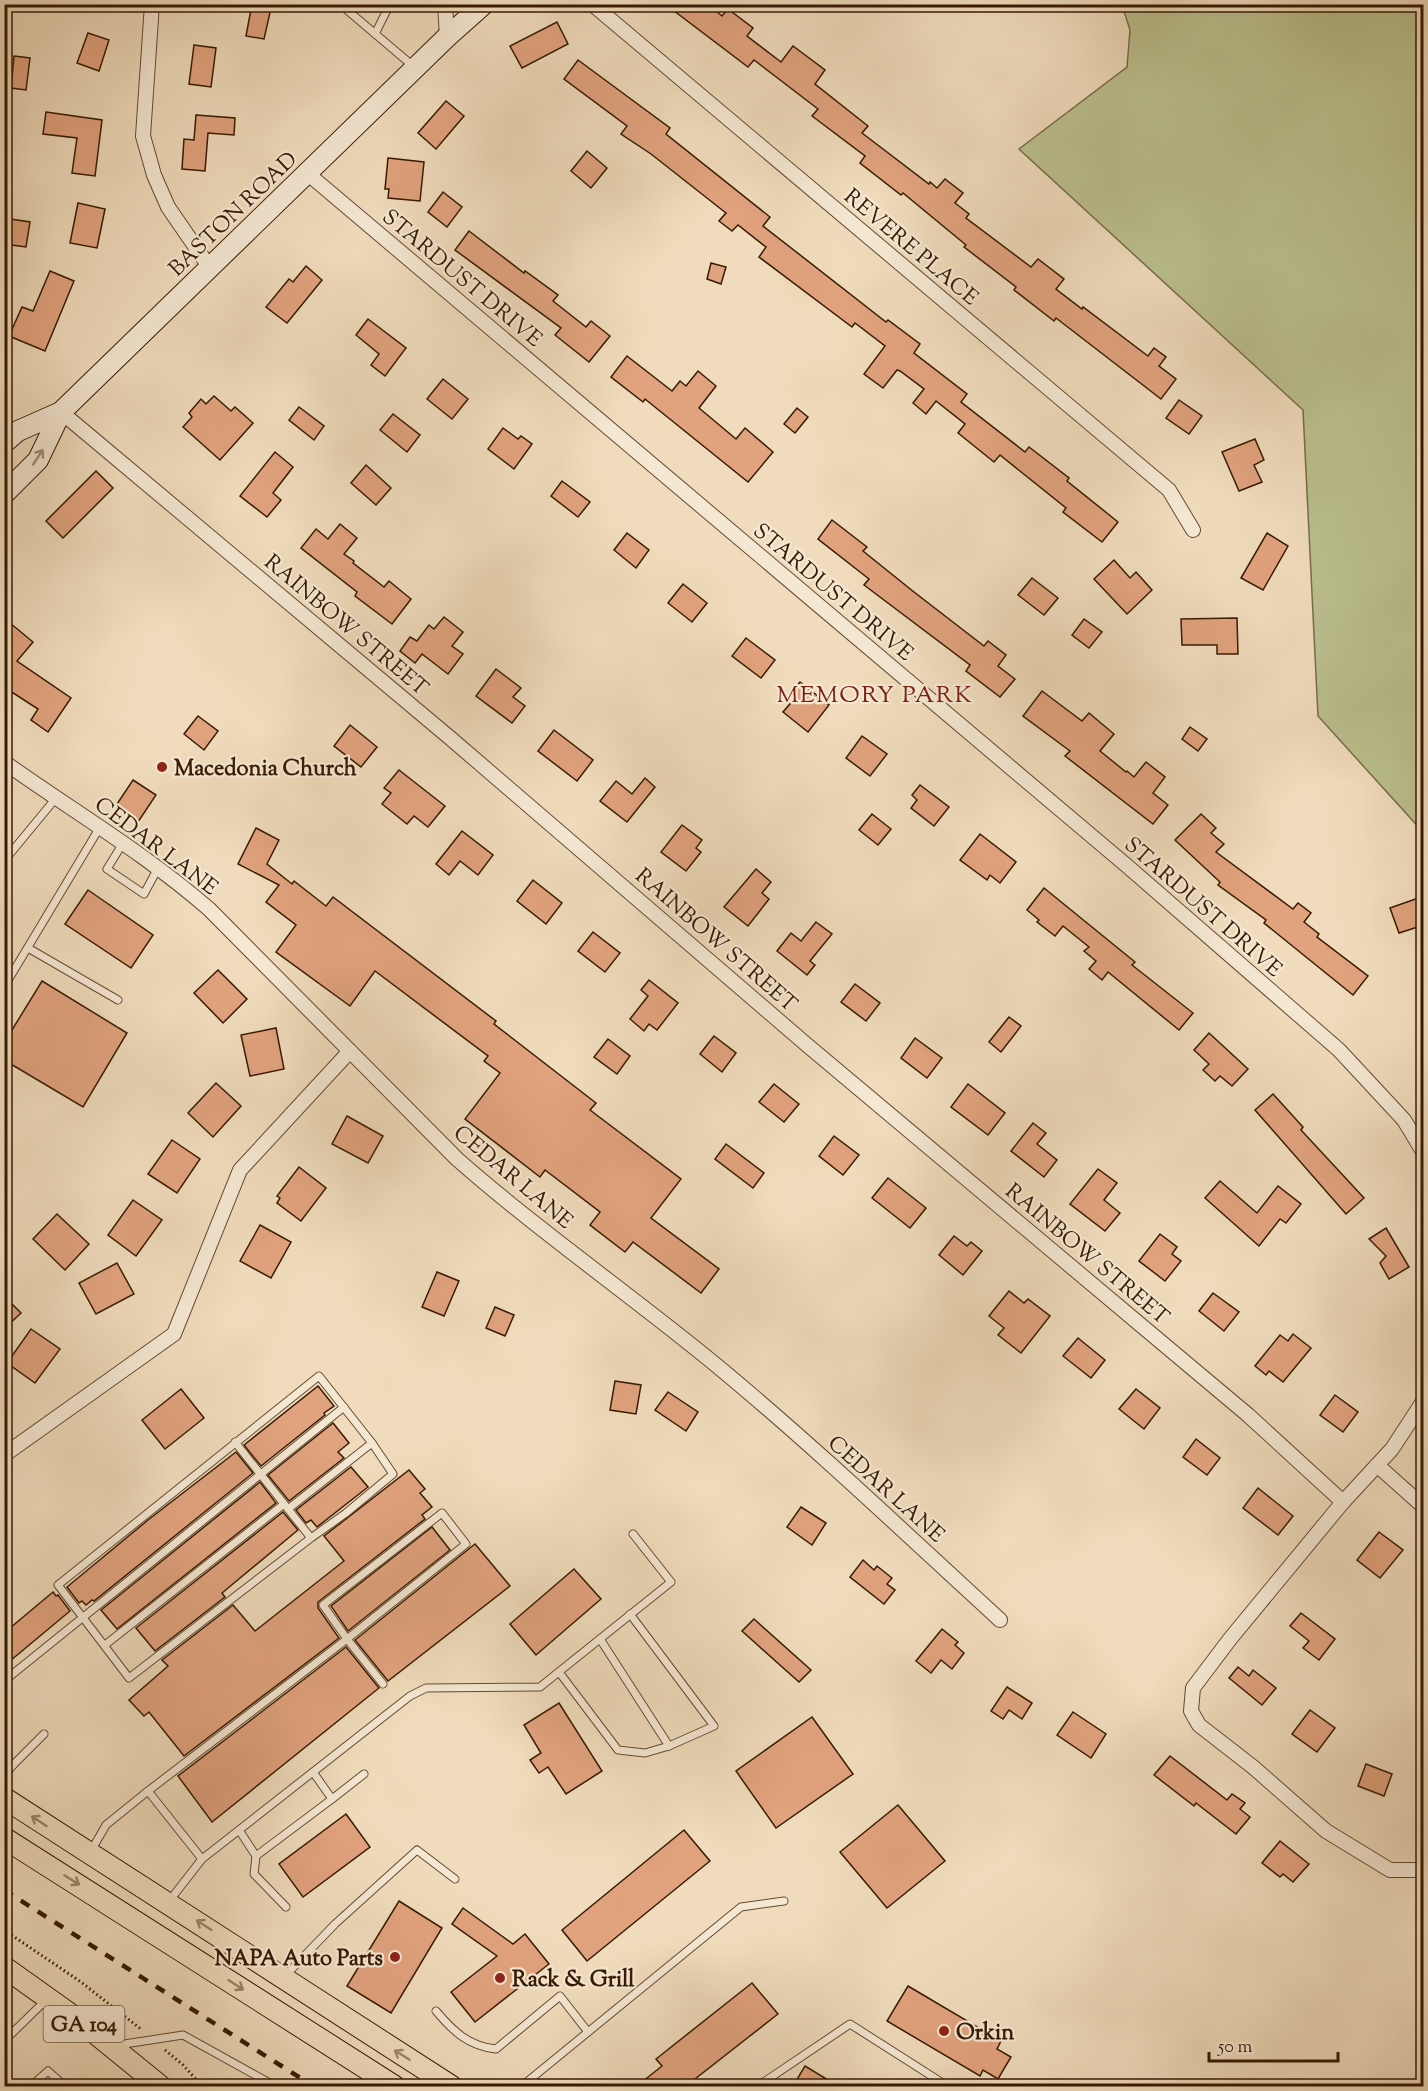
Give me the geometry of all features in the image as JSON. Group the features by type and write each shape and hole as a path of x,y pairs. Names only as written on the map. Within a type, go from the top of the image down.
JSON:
{"main road":[{"name":"BASTON ROAD","path":"4,443 18,431 61,412 447,37 484,4"},
{"path":"4,494 38,460 61,412"},
{"path":"4,1798 451,2086"},
{"path":"4,1838 394,2086"},
{"name":"GA 104","path":"4,1967 112,2046 160,2086"}],"street":[{"path":"152,4 143,136 154,175 168,207 210,268"},
{"path":"445,4 447,37"},
{"name":"REVERE PLACE","path":"592,4 1169,490 1193,530"},
{"name":"STARDUST DRIVE","path":"307,173 1126,865 1339,1050 1404,1120 1424,1153"},
{"name":"RAINBOW STREET","path":"61,412 458,744 807,1045 1248,1415 1343,1502"},
{"name":"CEDAR LANE","path":"4,762 159,868 209,909 457,1159 495,1192 759,1401 1000,1620"},
{"path":"4,1455 174,1334 240,1170 350,1052"},
{"path":"1424,1400 1392,1449 1343,1502 1230,1639 1193,1688 1191,1711 1200,1725 1253,1767 1326,1831 1390,1870 1424,1870"},
{"path":"1377,1465 1424,1507"}],"lane":[{"path":"340,4 415,68"},
{"path":"375,34 390,4"},
{"path":"4,861 56,798"},
{"path":"4,987 100,827"},
{"path":"123,843 107,869 144,894 159,868"},
{"path":"28,948 118,1000"},
{"path":"319,1376 372,1443 393,1474 346,1513 129,1678 58,1585 235,1442 319,1376"},
{"path":"4,1681 344,1407"},
{"path":"235,1442 311,1538"},
{"path":"105,1645 372,1443"},
{"path":"90,1853 106,1825 346,1639 466,1544 442,1512 323,1605 346,1639 383,1684"},
{"path":"168,1902 202,1859 410,1695 426,1688 540,1687 559,1672 671,1582 633,1534"},
{"path":"559,1672 618,1750 645,1753 669,1746 714,1726 630,1614"},
{"path":"600,1639 669,1746"},
{"path":"4,1776 44,1734"},
{"path":"4,1757 13,1766"},
{"path":"313,1772 332,1799"},
{"path":"256,1856 364,1774"},
{"path":"148,1791 202,1859"},
{"path":"239,1830 256,1856 254,1874 286,1907"},
{"path":"284,1978 335,1924 417,1850 455,1879"},
{"path":"522,2086 741,1907 783,1901"},
{"path":"435,2011 452,2030 464,2039 482,2047 496,2049 560,1996 588,2032"},
{"path":"4,2041 48,1998"},
{"path":"758,2086 850,2024 941,2082 938,2086"},
{"path":"112,2046 183,2035 275,2086"},
{"path":"31,2086 48,2071 65,2086"}],"path":[{"path":"4,1930 81,1982 153,2039 183,2065 202,2086"}],"green space":[{"path":"1122,5 1423,5 1423,832 1318,716 1303,410 1019,149 1127,67 1130,30"}],"building":[{"path":"252,4 272,4 264,39 246,36"},
{"path":"665,4 708,4 722,16 728,9 753,28 747,36 781,62 793,46 825,70 815,84 868,126 862,133 929,184 930,182 937,188 945,179 963,193 955,203 969,214 966,218 1031,267 1038,259 1064,279 1056,289 1148,356 1154,348 1166,357 1159,366 1176,379 1161,399 1056,318 1054,321 1014,290 1016,287 964,247 966,245 903,193 901,195 860,163 865,156 812,116 818,109 754,60 748,67"},
{"path":"557,22 568,44 522,68 510,46"},
{"path":"88,33 109,40 99,71 77,63"},
{"path":"194,45 216,48 211,87 189,84"},
{"path":"14,56 30,58 26,90 11,88"},
{"path":"578,60 670,128 666,134 770,217 763,226 886,322 888,320 920,344 914,353 967,394 961,402 1025,452 1029,447 1069,478 1067,481 1118,522 1102,542 1063,512 1066,508 1000,455 994,462 958,433 965,424 936,401 926,414 913,403 924,389 900,371 897,370 883,388 864,374 885,346 855,323 852,327 759,257 766,247 738,225 732,231 719,221 726,213 651,154 621,134 627,126 564,79"},
{"path":"446,101 464,116 436,149 418,133"},
{"path":"46,112 102,120 95,176 72,173 77,138 43,134"},
{"path":"196,115 235,118 234,135 208,133 205,171 182,169 184,139 194,140"},
{"path":"587,151 607,168 591,188 571,171"},
{"path":"388,158 424,162 420,201 388,198 389,189 385,189"},
{"path":"443,192 462,207 447,227 428,212"},
{"path":"78,203 105,209 97,248 70,243"},
{"path":"4,218 30,222 26,247 4,244"},
{"path":"469,231 524,273 525,271 558,295 553,301 586,327 591,321 610,336 589,362 555,335 561,328 455,250"},
{"path":"711,263 726,267 721,284 707,279"},
{"path":"306,266 322,280 287,323 266,307 289,279 293,282"},
{"path":"50,271 74,281 45,351 9,336 22,307 33,311"},
{"path":"368,319 406,348 385,376 371,365 379,354 356,335"},
{"path":"627,356 672,391 680,381 686,386 698,371 716,386 699,408 736,439 745,428 773,452 748,482 645,399 643,402 611,377"},
{"path":"443,379 468,399 452,419 427,399"},
{"path":"214,396 231,411 235,407 253,423 220,460 183,427 192,417 189,413 201,399 206,404"},
{"path":"1179,400 1202,416 1189,434 1166,418"},
{"path":"299,407 324,426 314,440 289,420"},
{"path":"797,408 808,417 795,433 784,424"},
{"path":"393,414 420,435 407,452 380,430"},
{"path":"503,428 518,439 521,436 532,444 514,469 488,449"},
{"path":"1255,439 1264,460 1254,465 1262,482 1239,491 1222,452"},
{"path":"275,452 293,467 273,493 281,500 267,517 240,496"},
{"path":"366,465 391,488 376,505 351,483"},
{"path":"96,471 113,488 63,538 46,521"},
{"path":"562,481 590,502 578,517 551,496"},
{"path":"832,520 867,547 863,551 914,592 984,646 988,641 1006,655 998,666 1015,679 1000,697 966,671 970,665 864,585 869,579 818,539"},
{"path":"340,524 357,538 344,554 384,587 389,581 411,599 392,624 355,596 357,592 301,548 316,529 328,539"},
{"path":"627,533 649,550 636,568 614,550"},
{"path":"1267,533 1288,546 1263,590 1241,578"},
{"path":"1114,560 1130,578 1136,572 1152,590 1127,614 1094,579"},
{"path":"1032,578 1058,598 1044,615 1018,595"},
{"path":"683,584 707,603 692,622 668,603"},
{"path":"444,617 463,632 452,646 463,654 448,674 422,654 415,663 400,651 410,637 417,641 429,625 434,629"},
{"path":"4,618 33,642 17,661 71,698 48,732 31,720 38,709 4,687"},
{"path":"1237,618 1238,654 1217,654 1217,645 1182,645 1181,619"},
{"path":"1084,619 1102,632 1089,648 1072,635"},
{"path":"746,638 775,660 761,678 732,656"},
{"path":"496,669 521,688 513,697 525,706 512,723 476,696"},
{"path":"800,682 829,705 808,732 783,712 795,698 790,694"},
{"path":"1042,691 1082,721 1089,713 1114,734 1100,751 1126,772 1134,777 1146,762 1165,777 1153,793 1168,805 1153,824 1065,756 1070,751 1023,716"},
{"path":"198,716 218,731 204,750 184,734"},
{"path":"350,725 377,747 361,767 334,746"},
{"path":"1190,727 1207,739 1198,751 1182,739"},
{"path":"554,730 593,760 577,781 538,751"},
{"path":"862,736 887,754 870,776 846,758"},
{"path":"399,770 445,806 428,827 414,816 407,824 382,804 391,793 384,788"},
{"path":"645,778 655,787 627,822 600,801 616,781 632,794"},
{"path":"133,780 156,795 138,822 115,807"},
{"path":"920,785 949,807 934,826 911,808 917,800 912,795"},
{"path":"872,814 891,829 878,845 859,830"},
{"path":"1201,814 1216,828 1211,833 1224,844 1216,852 1293,909 1298,903 1311,913 1304,922 1319,934 1317,937 1368,976 1353,995 1264,923 1266,920 1218,885 1220,882 1175,840"},
{"path":"682,825 702,840 696,848 701,852 686,871 661,852"},
{"path":"256,828 279,840 267,864 292,884 294,881 326,906 333,897 496,1021 494,1024 596,1103 590,1110 681,1179 651,1218 719,1269 701,1293 633,1242 625,1252 590,1225 600,1212 545,1170 540,1177 465,1119 500,1073 484,1061 488,1056 375,971 350,1006 276,952 296,925 266,902 279,885 238,864"},
{"path":"462,831 493,855 478,875 460,861 449,875 436,864"},
{"path":"980,834 1016,862 1000,883 990,875 987,880 960,860"},
{"path":"756,869 771,882 762,893 769,899 748,926 724,907"},
{"path":"533,880 562,903 546,924 517,901"},
{"path":"1044,888 1135,962 1132,965 1193,1013 1179,1030 1108,972 1102,980 1089,969 1096,961 1084,951 1089,947 1063,926 1055,936 1037,922 1039,920 1027,910"},
{"path":"88,890 153,935 131,968 65,924"},
{"path":"1424,896 1424,925 1399,933 1390,908"},
{"path":"816,922 832,934 810,961 815,965 807,975 777,951 791,933 801,941"},
{"path":"593,932 620,953 605,972 578,951"},
{"path":"218,970 247,999 223,1023 194,993"},
{"path":"649,980 678,1003 657,1030 649,1024 644,1031 630,1019 648,996 641,990"},
{"path":"42,981 127,1033 83,1107 4,1060 4,1043"},
{"path":"855,984 880,1003 866,1021 841,1002"},
{"path":"1009,1017 1021,1026 1001,1052 989,1042"},
{"path":"276,1028 284,1069 250,1076 241,1035"},
{"path":"1209,1033 1248,1069 1232,1086 1220,1076 1215,1081 1203,1070 1209,1064 1194,1050"},
{"path":"714,1036 736,1053 722,1072 700,1054"},
{"path":"915,1038 942,1058 927,1078 901,1058"},
{"path":"608,1039 630,1056 617,1074 594,1057"},
{"path":"216,1083 241,1106 213,1137 188,1113"},
{"path":"774,1084 799,1104 784,1122 759,1102"},
{"path":"968,1084 1005,1113 988,1135 951,1107"},
{"path":"1273,1094 1303,1127 1301,1130 1364,1198 1346,1214 1255,1110"},
{"path":"347,1116 383,1136 368,1163 332,1144"},
{"path":"1033,1123 1046,1133 1037,1144 1057,1160 1044,1177 1011,1151"},
{"path":"834,1136 859,1155 843,1175 819,1156"},
{"path":"172,1140 200,1159 177,1193 148,1174"},
{"path":"726,1144 764,1173 753,1188 715,1159"},
{"path":"299,1167 326,1188 301,1221 277,1203 280,1198 277,1196"},
{"path":"1098,1169 1117,1183 1104,1200 1120,1213 1105,1231 1070,1204"},
{"path":"888,1178 926,1208 910,1228 872,1198"},
{"path":"1220,1181 1257,1213 1278,1186 1301,1204 1286,1223 1280,1219 1259,1246 1205,1198"},
{"path":"133,1200 162,1220 136,1256 108,1235"},
{"path":"57,1214 89,1244 65,1270 33,1239"},
{"path":"260,1225 291,1242 271,1278 240,1261"},
{"path":"1386,1228 1409,1267 1389,1279 1380,1263 1386,1256 1369,1239"},
{"path":"1160,1234 1177,1247 1172,1254 1181,1261 1165,1281 1139,1261"},
{"path":"954,1236 967,1246 971,1242 982,1251 963,1275 939,1255"},
{"path":"117,1263 134,1294 96,1314 79,1283"},
{"path":"437,1272 459,1281 444,1316 422,1307"},
{"path":"1009,1291 1024,1303 1028,1299 1050,1316 1021,1353 998,1335 1004,1328 989,1316"},
{"path":"1213,1293 1239,1312 1224,1331 1199,1311"},
{"path":"4,1296 21,1313 4,1329"},
{"path":"495,1307 514,1315 505,1336 486,1328"},
{"path":"31,1329 60,1349 35,1383 7,1363"},
{"path":"1293,1334 1311,1348 1283,1382 1269,1371 1266,1375 1255,1366 1280,1335 1288,1341"},
{"path":"1078,1338 1105,1360 1091,1378 1063,1356"},
{"path":"615,1381 641,1385 636,1414 610,1410"},
{"path":"318,1386 334,1406 261,1466 244,1445"},
{"path":"181,1389 204,1418 165,1449 142,1420"},
{"path":"1136,1389 1160,1408 1144,1429 1119,1409"},
{"path":"668,1392 698,1412 686,1431 655,1410"},
{"path":"1335,1395 1358,1412 1343,1432 1320,1415"},
{"path":"333,1423 349,1443 338,1452 344,1458 289,1501 268,1475"},
{"path":"1196,1439 1220,1458 1207,1475 1183,1457"},
{"path":"236,1452 253,1473 94,1601 86,1605 82,1601 79,1603 67,1587"},
{"path":"351,1467 368,1487 317,1527 311,1520 306,1523 296,1510"},
{"path":"409,1470 425,1489 420,1493 432,1507 422,1515 425,1519 318,1602 318,1608 339,1638 184,1756 149,1712 144,1716 129,1700 168,1666 162,1660 233,1605 255,1631 344,1561 324,1536"},
{"path":"260,1482 276,1503 117,1629 101,1610"},
{"path":"1258,1488 1293,1516 1278,1535 1243,1508"},
{"path":"801,1507 826,1523 812,1545 787,1527"},
{"path":"283,1512 298,1530 222,1593 225,1597 155,1651 136,1628"},
{"path":"432,1527 450,1550 348,1631 331,1606"},
{"path":"1379,1532 1403,1550 1380,1578 1357,1560"},
{"path":"475,1544 510,1586 388,1681 355,1640"},
{"path":"863,1560 874,1570 877,1566 892,1578 887,1584 895,1590 884,1604 850,1577"},
{"path":"574,1569 601,1599 536,1655 510,1624"},
{"path":"53,1592 70,1611 4,1666 4,1633"},
{"path":"1301,1613 1335,1639 1319,1660 1303,1648 1309,1641 1290,1626"},
{"path":"754,1619 811,1670 799,1682 742,1631"},
{"path":"942,1629 958,1642 955,1645 964,1653 952,1669 941,1660 931,1673 916,1661"},
{"path":"346,1647 379,1688 212,1822 178,1776"},
{"path":"1238,1667 1249,1676 1253,1670 1276,1688 1262,1705 1229,1678"},
{"path":"1007,1687 1032,1703 1022,1719 1009,1710 1003,1719 991,1711"},
{"path":"559,1703 602,1771 566,1794 548,1767 539,1773 530,1760 541,1753 524,1725"},
{"path":"1310,1710 1335,1728 1317,1752 1292,1734"},
{"path":"1073,1712 1106,1734 1091,1758 1057,1735"},
{"path":"812,1717 853,1774 776,1828 736,1771"},
{"path":"1170,1756 1227,1800 1232,1794 1245,1803 1240,1809 1250,1817 1236,1834 1196,1803 1194,1806 1154,1775"},
{"path":"1366,1764 1392,1774 1384,1796 1358,1786"},
{"path":"898,1805 945,1861 887,1908 840,1852"},
{"path":"346,1814 370,1847 303,1897 279,1864"},
{"path":"684,1830 710,1861 587,1961 562,1930"},
{"path":"1280,1841 1309,1864 1293,1882 1283,1874 1280,1877 1262,1863"},
{"name":"NAPA Auto Parts","path":"399,1901 442,1928 391,2013 347,1986"},
{"name":"Rack & Grill","path":"463,1908 513,1944 525,1934 549,1964 475,2022 451,1992 497,1956 452,1924"},
{"path":"752,1983 778,2014 686,2086 637,2086 662,2066 656,2059"},
{"name":"Orkin","path":"908,1986 1001,2041 997,2049 1011,2057 998,2079 983,2070 980,2076 887,2021"},
{"path":"805,2066 838,2086 793,2086"}],"railway":[{"path":"4,1890 313,2086"}],"place":[{"name":"Macedonia Church","path":"162,767"},
{"name":"NAPA Auto Parts","path":"395,1957"},
{"name":"Rack & Grill","path":"500,1978"},
{"name":"Orkin","path":"944,2031"}],"district":[{"name":"MEMORY PARK","path":"875,694"}]}
